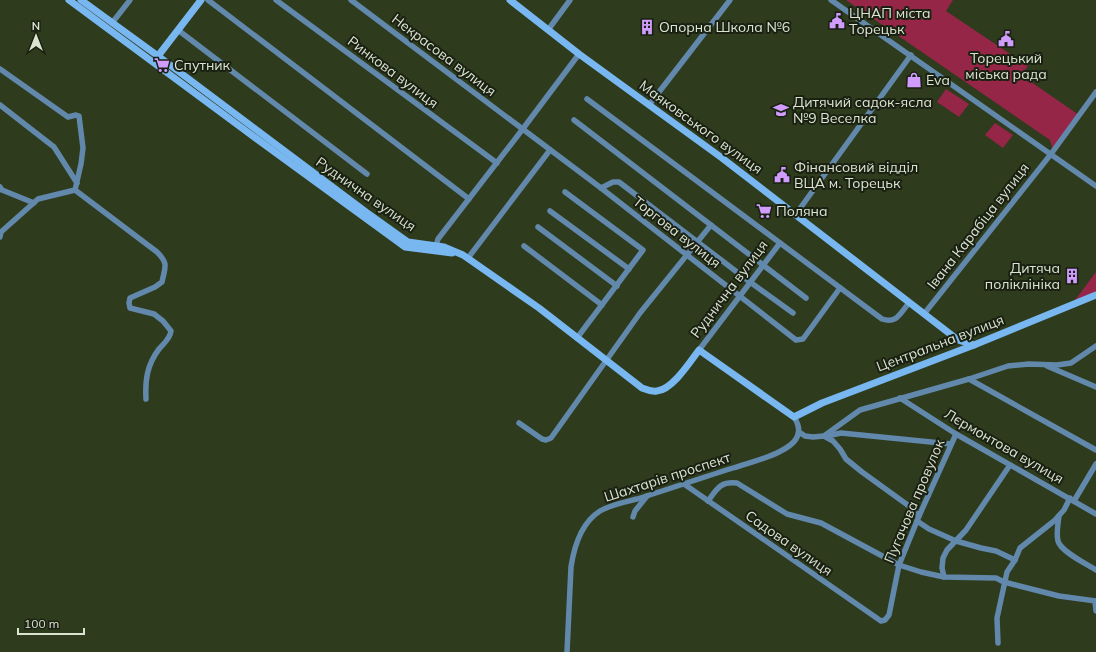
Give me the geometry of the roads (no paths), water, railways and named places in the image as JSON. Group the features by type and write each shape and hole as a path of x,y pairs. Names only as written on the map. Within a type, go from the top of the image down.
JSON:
{"main road":[{"path":"69,0 405,247 466,256"},
{"name":"Руднична вулиця","path":"81,0 408,242 444,247 466,256 539,308 642,388 658,392 666,389 674,382 699,350 794,417"},
{"path":"158,56 201,0"},
{"name":"Маяковського вулиця","path":"510,0 579,54 796,214 958,340 974,345"},
{"name":"Центральна вулиця","path":"794,417 822,403 974,345 1096,295"},
{"path":"956,352 958,348 958,340"}],"street":[{"path":"112,23 130,0"},
{"path":"208,0 470,198"},
{"name":"Ринкова вулиця","path":"276,0 496,163"},
{"name":"Некрасова вулиця","path":"351,0 550,150"},
{"path":"548,30 570,0"},
{"path":"649,105 730,0"},
{"path":"831,0 1096,186"},
{"path":"178,30 367,174"},
{"path":"436,246 438,239 579,54"},
{"path":"796,214 911,55"},
{"path":"1,72 68,117 76,115 79,116 83,148 75,190"},
{"name":"Івана Карабіца вулиця","path":"924,314 1051,154 1096,92"},
{"path":"587,99 882,319 889,322 894,320 909,303"},
{"path":"0,105 54,147 77,183"},
{"path":"574,120 806,298"},
{"path":"466,256 550,150"},
{"name":"Торгова вулиця","path":"550,150 796,340 803,339 840,288"},
{"path":"601,188 613,182 619,182 793,313"},
{"path":"0,187 2,190 34,203"},
{"path":"0,235 1,232 38,199 75,190"},
{"path":"75,190 157,252 164,260 165,268 162,282 130,298 129,303 130,308 154,314 163,321 171,332 170,337 158,350 149,366 146,380 146,399"},
{"path":"565,192 643,250 577,338"},
{"path":"550,211 629,269"},
{"path":"519,423 542,439 546,440 551,438 605,360 640,313 711,225"},
{"path":"538,227 616,286"},
{"name":"Руднична вулиця","path":"699,350 780,243"},
{"path":"524,246 602,305"},
{"path":"824,436 860,410 969,379 1008,366 1029,364 1057,366 1071,363 1096,346"},
{"path":"1043,365 1096,386"},
{"path":"969,379 1096,450"},
{"name":"Лєрмонтова вулиця","path":"900,398 956,434 1096,514"},
{"name":"Руднична вулиця","path":"794,417 799,424 799,432"},
{"path":"799,432 805,436 813,437 841,433 951,444"},
{"name":"Шахтарів проспект","path":"567,652 571,567 573,556 580,534 586,525 600,511 779,452 796,440 799,432"},
{"name":"Пугачова провулок","path":"881,621 885,620 889,615 899,565 956,434"},
{"path":"824,436 833,441 846,459 909,506 918,519 929,529 956,541 996,551 1015,560"},
{"path":"998,643 997,618 1004,582 1007,572 1015,560 1020,548 1059,516 1072,500 1096,464"},
{"path":"944,576 942,568 943,558 947,550 966,530 1010,465"},
{"path":"708,501 719,485 729,482 737,483 787,514 821,523 899,565 921,572 944,576 996,578 1004,582 1059,596 1095,601 1096,611"},
{"name":"Садова вулиця","path":"684,484 881,621"},
{"path":"634,517 635,511 647,496"},
{"path":"1059,516 1057,534 1059,543 1064,550 1096,570"}],"place":[{"name":"ЦНАП міста Торецьк","path":"837,21"},
{"name":"Опорна Школа №6","path":"647,27"},
{"name":"Торецький міська рада","path":"1006,39"},
{"name":"Спутник","path":"162,65"},
{"name":"Eva","path":"914,80"},
{"name":"Дитячий садок-ясла №9 Веселка","path":"781,110"},
{"name":"Фінансовий відділ ВЦА м. Торецьк","path":"782,175"},
{"name":"Поляна","path":"764,211"},
{"name":"Дитяча поліклініка","path":"1072,276"}]}
